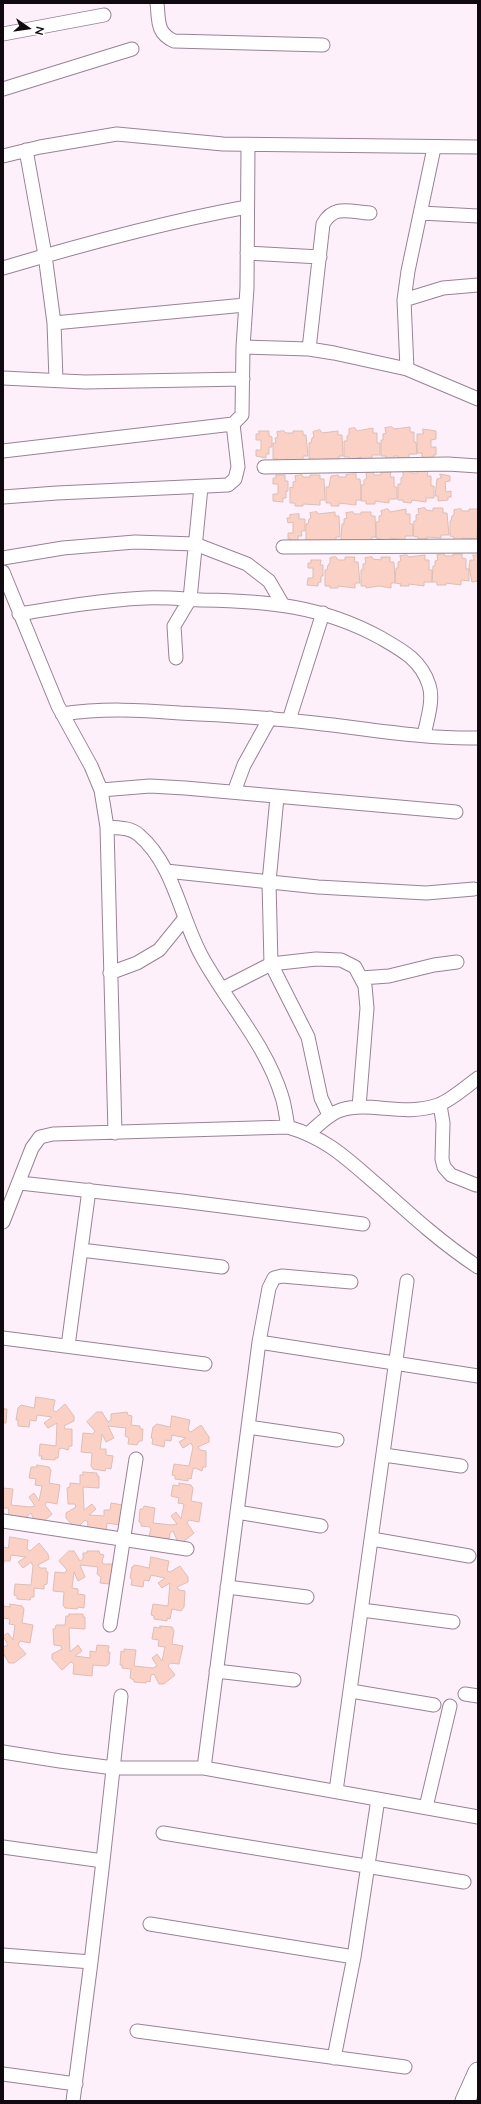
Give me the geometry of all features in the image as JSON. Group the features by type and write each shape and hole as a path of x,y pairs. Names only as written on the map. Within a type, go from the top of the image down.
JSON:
{"street":[{"path":"157,3 160,28 164,37 174,42 323,45"},
{"path":"3,34 104,15"},
{"path":"3,89 132,48"},
{"path":"3,156 26,150 117,134 248,145 434,148 478,147"},
{"path":"3,451 233,424 242,415 247,253 248,145"},
{"path":"407,369 404,300 408,271 434,148"},
{"path":"26,150 45,255 54,323 56,380"},
{"path":"3,268 142,229 247,207"},
{"path":"309,349 323,224 328,215 336,211 370,213"},
{"path":"421,213 478,216"},
{"path":"247,253 320,257"},
{"path":"404,300 443,288 478,285"},
{"path":"54,323 245,305"},
{"path":"243,347 309,349 407,369 478,399"},
{"path":"3,378 140,382 243,379"},
{"path":"3,497 228,485 235,479 238,467 233,424"},
{"path":"264,467 448,464 478,466"},
{"path":"176,658 174,626 190,599 201,487"},
{"path":"3,558 63,548 135,542 195,544 247,564 269,581 283,605"},
{"path":"283,547 478,546"},
{"path":"3,572 19,614 62,714 91,766 101,790 107,827 115,1133"},
{"path":"19,614 87,603 146,598 242,600 283,605 323,613 369,632 407,653 420,666 430,686 430,711 424,735"},
{"path":"289,720 323,613"},
{"path":"62,714 91,710 124,709 270,718 424,735 478,738"},
{"path":"234,792 244,765 270,718"},
{"path":"101,790 150,786 456,812"},
{"path":"277,797 269,882 271,964 308,1037 321,1098 330,1115"},
{"path":"107,827 125,828 138,834 166,871 200,954 250,1031 272,1070 283,1098 288,1127"},
{"path":"166,871 318,887 426,894 474,889"},
{"path":"110,973 137,963 159,950 185,918"},
{"path":"222,989 271,964 316,959 341,960 355,967 365,986 367,1008 359,1107"},
{"path":"360,978 389,976 434,965 457,962"},
{"path":"309,1133 330,1115 341,1110 359,1107 403,1111 422,1110 440,1105 478,1078"},
{"path":"440,1105 443,1123 442,1159 444,1167 451,1175 476,1185"},
{"path":"3,1222 20,1183 32,1148 40,1137 53,1134 288,1127 309,1133 333,1147 427,1229 478,1267"},
{"path":"20,1183 89,1190 363,1224"},
{"path":"68,1346 89,1190"},
{"path":"81,1250 222,1267"},
{"path":"204,1768 258,1342 269,1288 274,1278 282,1276 351,1282"},
{"path":"336,1791 352,1691 407,1281"},
{"path":"3,1338 205,1364"},
{"path":"258,1342 397,1362 478,1376"},
{"path":"248,1427 338,1440"},
{"path":"384,1455 461,1466"},
{"path":"110,1626 125,1540 136,1459"},
{"path":"237,1512 321,1526"},
{"path":"3,1521 187,1549"},
{"path":"372,1539 469,1556"},
{"path":"227,1587 307,1597"},
{"path":"362,1610 453,1622"},
{"path":"216,1671 294,1680"},
{"path":"352,1691 434,1705"},
{"path":"465,1694 478,1696"},
{"path":"73,2101 114,1768 121,1696"},
{"path":"426,1807 450,1706"},
{"path":"3,1752 114,1768 204,1768 478,1817"},
{"path":"334,2058 354,1957 378,1798"},
{"path":"163,1833 464,1882"},
{"path":"3,1847 102,1861"},
{"path":"150,1924 354,1957"},
{"path":"3,1955 91,1962"},
{"path":"137,2031 404,2067"},
{"path":"465,2101 478,2072"},
{"path":"3,2074 76,2084"}],"building":[{"path":"392,427 394,429 410,427 410,432 414,432 414,442 416,442 417,454 409,454 409,458 398,458 398,456 394,456 394,459 381,456 381,440 383,440 383,434 386,433 385,428"},
{"path":"355,428 357,431 373,428 373,433 377,433 377,443 380,443 380,455 372,455 372,459 361,459 361,457 357,458 357,460 349,460 349,457 344,457 344,441 347,441 349,429"},
{"path":"423,429 436,431 436,439 431,440 431,447 436,447 436,455 433,455 434,458 422,458 422,453 417,453 417,434 423,434"},
{"path":"320,430 322,433 338,431 338,435 342,435 343,456 339,456 339,461 327,459 314,462 314,459 309,459 309,443 311,443 312,438 314,437 313,432"},
{"path":"259,431 269,431 269,436 272,437 272,447 269,447 269,454 266,454 266,458 256,456 256,450 261,450 261,440 256,440 256,434 259,434"},
{"path":"284,431 286,433 293,433 293,431 303,431 303,435 306,435 308,456 303,456 303,461 286,459 286,462 278,462 278,459 273,459 273,443 276,443 275,438 278,437 277,432"},
{"path":"410,471 411,473 418,473 418,471 428,471 427,476 431,476 431,486 434,486 434,498 426,498 426,502 412,500 411,503 398,500 398,484 401,484 403,472"},
{"path":"373,472 374,475 381,475 381,472 391,472 390,477 394,477 394,487 397,487 397,499 389,499 389,503 375,501 375,504 366,504 366,501 361,501 361,485 364,485 364,480 367,478 366,473"},
{"path":"356,474 356,479 360,479 361,500 356,500 356,505 339,503 339,506 331,506 331,503 326,503 326,487 329,487 331,476 338,475 339,477 346,477 346,475"},
{"path":"440,474 450,476 450,481 445,482 446,492 451,491 451,497 448,497 448,500 438,501 438,496 435,496 437,479 441,478"},
{"path":"276,475 285,475 285,481 288,481 288,491 286,491 286,498 283,498 283,502 273,501 273,494 278,494 278,484 273,484 273,478 276,478"},
{"path":"302,475 303,477 310,477 310,475 320,475 320,479 324,479 325,500 320,500 320,505 303,504 303,506 295,506 295,503 290,503 290,487 293,488 293,482 296,481 295,476"},
{"path":"425,508 426,510 433,511 433,508 443,508 443,513 447,513 449,535 441,535 441,538 427,537 427,539 418,539 418,537 413,536 414,521 416,521 416,515 419,514 418,509"},
{"path":"388,509 390,512 406,509 406,514 410,514 410,524 413,524 413,536 405,536 405,540 390,538 390,541 376,538 376,522 379,522 379,516 382,515 381,511"},
{"path":"461,509 462,511 469,511 469,509 478,509 477,539 462,538 462,540 454,540 454,537 450,536 450,521 454,515 454,510"},
{"path":"317,512 318,514 335,512 335,516 339,516 340,537 336,537 336,542 311,543 311,540 306,540 306,524 308,524 309,519 311,518 310,513"},
{"path":"353,512 354,514 361,514 361,512 371,512 371,516 375,516 376,537 372,537 372,542 347,543 347,540 341,540 342,524 344,524 344,519 347,518 346,513"},
{"path":"299,514 299,519 305,519 305,531 301,531 302,536 298,536 298,540 291,541 291,539 288,539 288,533 293,533 293,522 288,523 287,518 290,518 290,515"},
{"path":"444,554 445,556 453,556 453,554 462,554 462,558 466,559 466,569 469,569 469,581 461,580 461,585 446,583 446,585 437,585 437,582 432,582 433,566 435,566 435,561 438,560 437,555"},
{"path":"407,555 409,557 425,555 425,560 429,560 429,570 432,570 432,582 424,582 424,586 409,584 409,586 400,586 401,584 395,583 396,568 398,568 398,562 401,561 400,556"},
{"path":"473,555 478,555 478,581 472,582 469,567 470,560 474,560"},
{"path":"336,557 338,560 345,560 345,557 355,557 354,562 358,562 360,583 355,583 355,588 338,586 338,588 330,588 330,586 325,586 325,570 327,570 330,563 330,558"},
{"path":"372,557 373,559 381,560 381,557 390,557 390,562 394,562 395,583 391,583 391,588 379,586 366,588 366,586 361,586 361,570 363,570 363,564 366,563 365,558"},
{"path":"311,560 321,560 320,565 323,565 323,576 321,576 321,582 318,583 318,586 307,585 308,578 313,578 313,568 308,568 308,563 311,563"},
{"path":"36,1397 55,1400 53,1410 56,1412 65,1404 74,1416 74,1421 64,1426 65,1429 72,1429 72,1446 69,1446 68,1450 62,1448 59,1449 58,1458 55,1458 55,1460 41,1459 42,1456 39,1456 40,1444 56,1446 57,1423 48,1428 44,1423 52,1417 37,1415 36,1421 30,1420 29,1427 18,1426 18,1420 16,1420 18,1408 21,1405 34,1408"},
{"path":"3,1406 4,1409 7,1409 6,1423 3,1423"},
{"path":"97,1412 102,1412 108,1422 111,1420 111,1414 127,1412 128,1415 132,1416 131,1425 140,1426 140,1429 143,1429 142,1441 139,1441 137,1445 128,1444 129,1438 125,1436 126,1428 108,1426 114,1438 106,1442 102,1434 100,1449 106,1449 106,1455 113,1456 111,1469 106,1468 105,1471 93,1469 91,1466 92,1453 81,1452 83,1433 93,1434 95,1431 87,1422"},
{"path":"172,1416 190,1420 188,1430 191,1432 201,1425 209,1437 209,1442 198,1447 200,1450 206,1451 206,1467 203,1467 202,1471 195,1468 193,1469 191,1479 188,1478 188,1481 175,1479 175,1476 172,1475 174,1464 189,1466 193,1447 191,1443 183,1448 179,1442 186,1438 172,1435 171,1441 165,1440 164,1447 152,1444 153,1439 151,1438 153,1427 157,1424 170,1427"},
{"path":"37,1465 49,1467 51,1470 49,1483 60,1485 57,1504 47,1502 45,1505 52,1514 41,1524 36,1524 31,1513 28,1515 27,1521 7,1518 9,1511 8,1508 3,1508 3,1488 13,1489 11,1505 30,1507 35,1506 29,1497 34,1493 39,1501 42,1486 35,1485 36,1479 29,1478 31,1467 37,1467"},
{"path":"83,1472 97,1473 97,1476 99,1476 99,1488 83,1487 84,1510 92,1504 96,1509 89,1515 104,1516 104,1510 110,1510 111,1503 123,1505 120,1525 107,1523 106,1534 87,1532 88,1522 85,1520 76,1529 66,1518 66,1513 76,1507 75,1504 68,1504 67,1488 70,1487 70,1483 80,1484 80,1475 83,1475"},
{"path":"179,1483 191,1485 193,1488 191,1501 202,1503 199,1522 189,1520 187,1523 194,1533 183,1542 178,1542 173,1531 170,1533 169,1539 153,1540 149,1536 151,1529 150,1527 141,1526 141,1523 139,1522 140,1509 143,1509 144,1506 155,1508 153,1523 172,1525 177,1524 171,1516 176,1512 181,1519 184,1504 178,1503 179,1498 171,1496 173,1485 179,1486"},
{"path":"10,1537 28,1540 27,1549 30,1551 39,1543 48,1554 49,1559 38,1565 40,1568 46,1568 46,1572 48,1572 47,1584 44,1585 44,1589 34,1588 34,1597 31,1597 30,1600 17,1599 17,1596 14,1595 15,1584 31,1585 33,1566 31,1562 23,1568 18,1562 26,1557 11,1555 10,1561 4,1561 3,1568 3,1547 8,1548"},
{"path":"69,1551 74,1551 80,1561 83,1559 83,1553 87,1553 87,1551 99,1551 100,1554 104,1555 102,1561 103,1564 112,1564 112,1567 114,1568 109,1584 100,1583 101,1577 97,1574 98,1567 80,1565 85,1577 78,1581 74,1572 72,1588 78,1589 78,1594 85,1595 84,1608 65,1608 63,1605 64,1592 53,1591 55,1572 65,1573 67,1570 59,1561"},
{"path":"151,1557 169,1561 167,1571 170,1572 180,1566 188,1577 188,1582 177,1587 179,1590 185,1591 184,1607 181,1611 172,1609 170,1619 167,1618 167,1621 154,1619 154,1616 151,1615 153,1604 168,1606 170,1583 162,1588 158,1583 165,1578 151,1575 149,1581 144,1580 143,1587 131,1585 132,1579 130,1578 132,1567 135,1565 149,1568"},
{"path":"10,1604 22,1606 24,1609 22,1623 33,1625 30,1643 20,1641 18,1645 26,1654 14,1663 9,1663 3,1653 3,1647 8,1645 3,1636 8,1633 13,1640 15,1625 9,1624 10,1619 3,1618 4,1606 10,1607"},
{"path":"69,1614 83,1614 83,1617 85,1617 85,1629 69,1628 70,1652 78,1645 82,1651 75,1656 90,1658 90,1651 96,1652 97,1645 109,1646 109,1664 106,1666 93,1665 92,1676 73,1674 74,1664 71,1662 62,1670 52,1659 52,1654 62,1649 61,1646 54,1645 53,1629 55,1629 56,1625 65,1625 66,1616 69,1616"},
{"path":"160,1626 172,1627 174,1631 172,1644 183,1646 179,1664 170,1663 168,1666 175,1675 164,1684 159,1684 154,1674 151,1675 150,1682 134,1682 134,1680 130,1678 131,1669 122,1668 122,1665 120,1665 121,1651 124,1652 124,1649 136,1650 134,1666 153,1668 157,1666 152,1658 157,1654 162,1661 165,1647 158,1646 159,1640 152,1639 154,1627 160,1628"}]}
